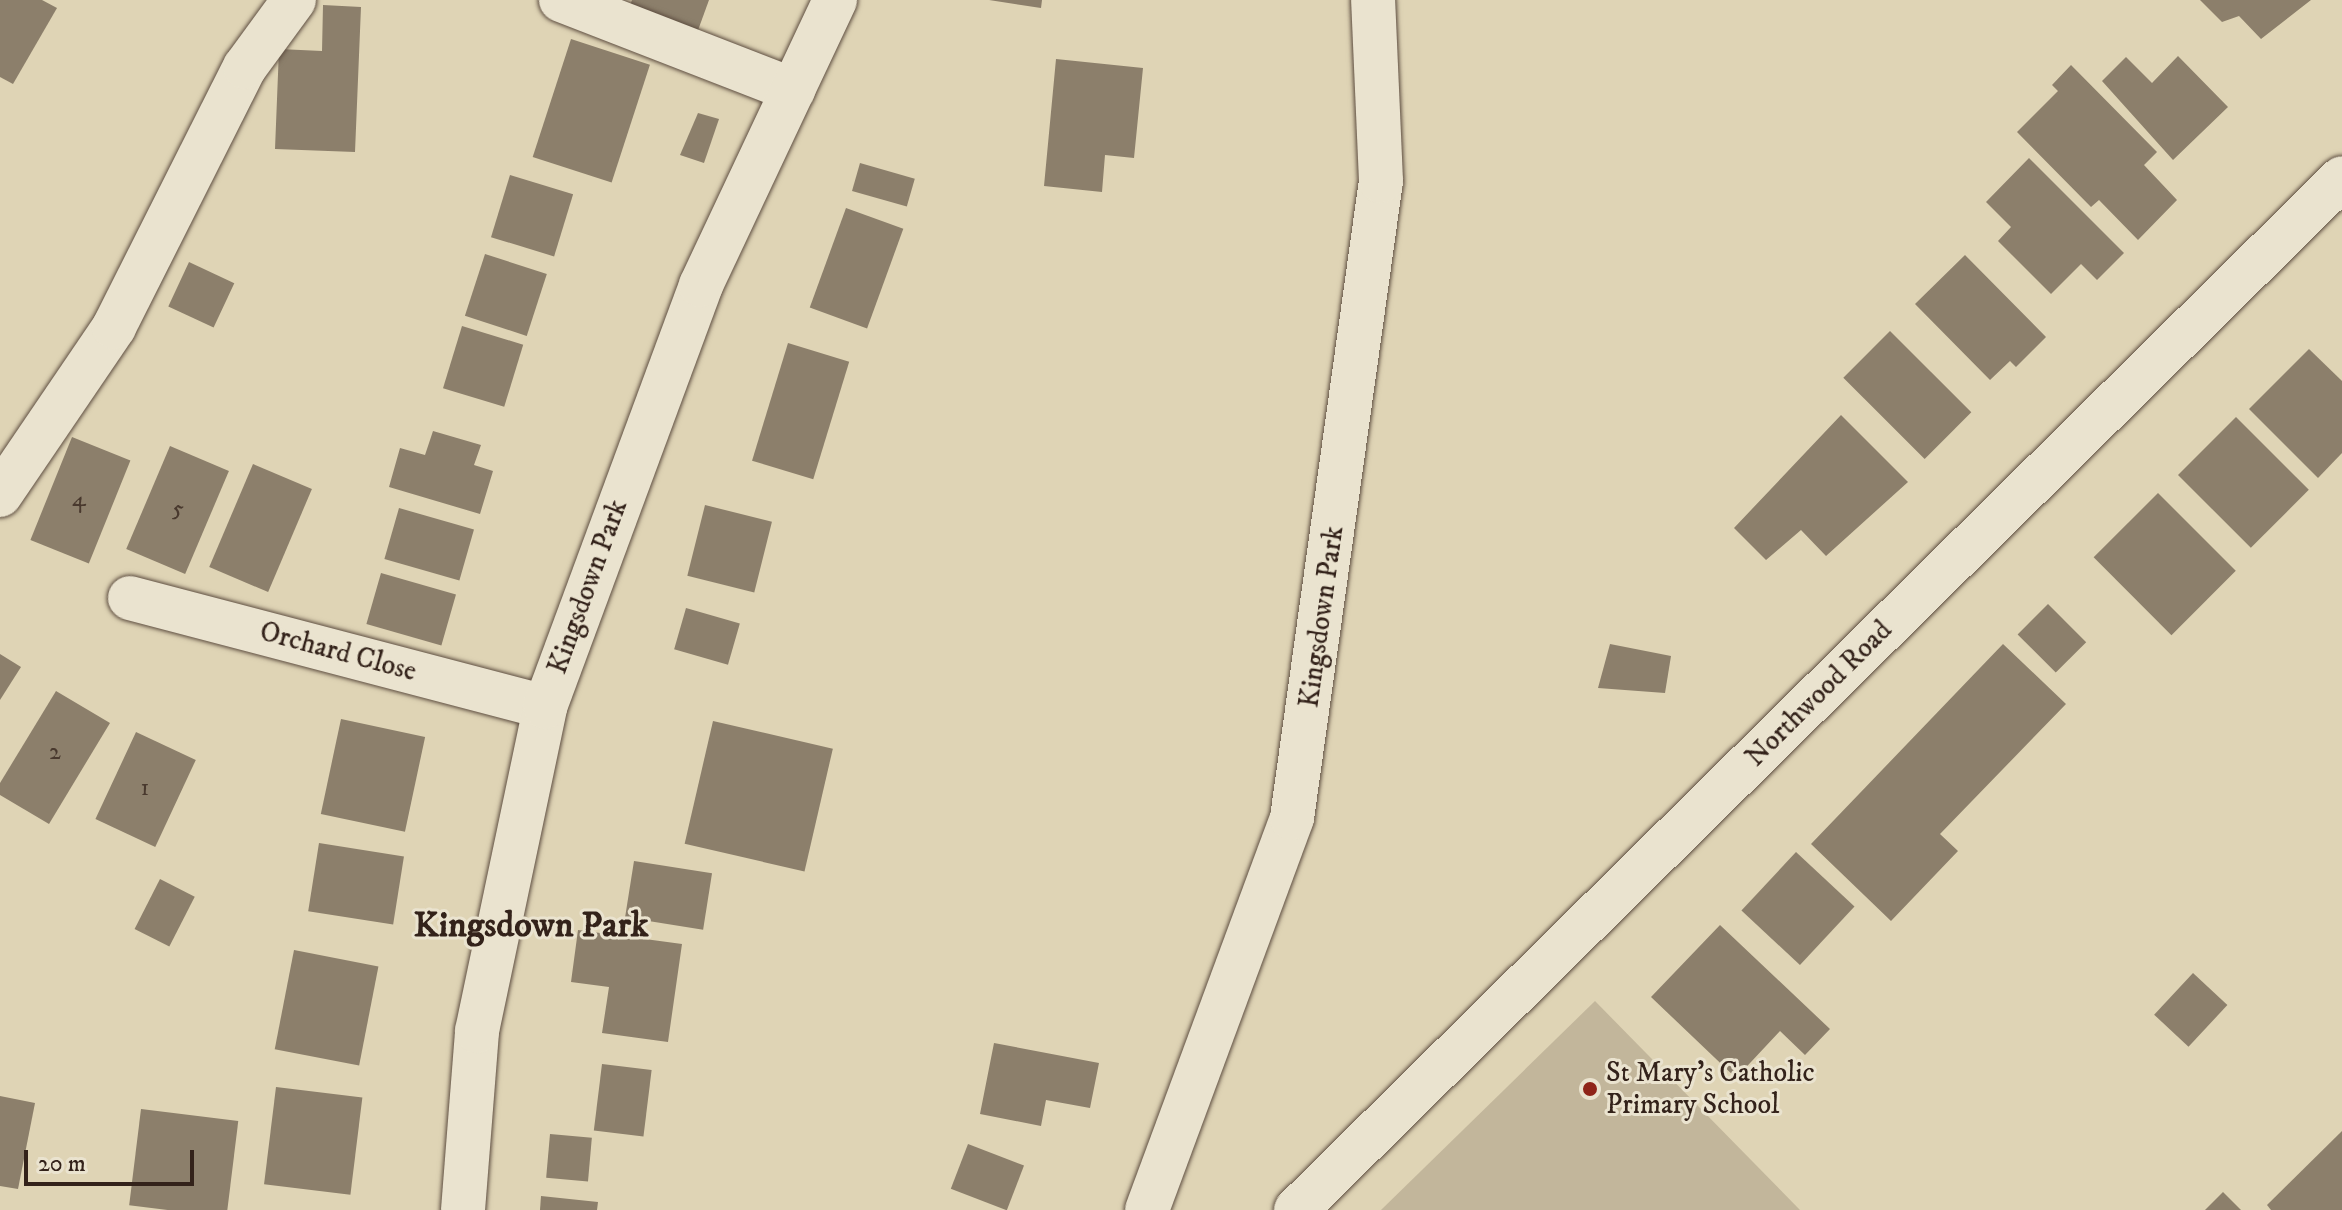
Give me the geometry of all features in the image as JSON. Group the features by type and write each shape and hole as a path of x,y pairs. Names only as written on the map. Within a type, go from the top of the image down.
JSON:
{"street":[{"path":"0,495 114,327 245,67 294,0"},
{"path":"561,0 793,90"},
{"name":"Kingsdown Park","path":"463,1210 477,1031 545,707 701,285 835,0"},
{"name":"Kingsdown Park","path":"1147,1210 1292,818 1381,181 1373,0"},
{"name":"Northwood Road","path":"1296,1210 2342,178"},
{"name":"Orchard Close","path":"130,598 545,707"}],"shaded area":[{"name":"St Mary's Catholic Primary School","path":"1595,1001 1800,1210 1381,1210"}],"building":[{"path":"0,0 42,0 57,8 13,84 0,77"},
{"path":"632,0 709,0 697,33 629,8"},
{"path":"989,0 1042,0 1041,8"},
{"path":"2200,0 2311,0 2261,39 2239,16 2222,22"},
{"path":"323,5 361,7 355,152 275,149 279,49 322,51"},
{"path":"571,39 650,65 612,183 533,157"},
{"path":"2178,56 2228,107 2173,160 2102,81 2126,57 2152,83"},
{"path":"1056,59 1143,68 1134,158 1105,155 1102,192 1044,186"},
{"path":"2071,65 2157,152 2144,165 2177,200 2138,240 2099,200 2091,207 2017,132 2058,91 2052,85"},
{"path":"698,113 719,119 704,163 680,155"},
{"path":"2029,158 2124,253 2097,280 2081,264 2051,294 1998,241 2011,227 1986,202"},
{"path":"860,163 915,179 907,207 852,191"},
{"path":"510,175 573,194 554,256 491,237"},
{"path":"846,208 903,229 867,328 810,308"},
{"path":"485,254 547,274 527,336 465,316"},
{"path":"1965,255 2046,337 2016,367 2010,361 1990,380 1915,304"},
{"path":"189,262 234,283 214,328 168,306"},
{"path":"462,326 523,345 504,407 443,388"},
{"path":"1890,331 1971,412 1925,459 1843,378"},
{"path":"788,343 849,362 813,479 752,461"},
{"path":"2309,349 2342,381 2342,453 2318,478 2249,409"},
{"path":"1841,415 1908,482 1826,556 1801,530 1766,560 1734,528"},
{"path":"2236,417 2309,490 2251,548 2178,475"},
{"path":"433,431 481,445 474,465 493,471 480,514 389,487 400,448 425,455"},
{"path":"72,437 130,461 89,564 30,540"},
{"path":"170,446 229,471 185,574 126,549"},
{"path":"253,464 312,489 268,592 209,567"},
{"path":"2158,493 2236,571 2171,635 2094,557"},
{"path":"705,505 772,522 754,593 687,576"},
{"path":"399,508 474,529 459,580 384,559"},
{"path":"381,573 456,594 441,645 366,624"},
{"path":"2048,604 2086,642 2056,673 2018,634"},
{"path":"686,608 740,623 728,665 674,649"},
{"path":"1610,644 1671,656 1665,693 1598,688"},
{"path":"2003,644 2066,704 1940,834 1958,851 1891,921 1811,844"},
{"path":"0,654 21,667 0,700"},
{"path":"56,691 110,723 49,824 0,795 0,783"},
{"path":"341,719 425,737 405,832 321,814"},
{"path":"713,721 833,749 805,871 685,844"},
{"path":"136,732 196,760 155,847 95,819"},
{"path":"319,843 404,856 393,925 308,911"},
{"path":"1796,852 1855,907 1800,965 1741,911"},
{"path":"634,861 712,873 703,930 625,917"},
{"path":"160,879 195,897 169,947 135,929"},
{"path":"1720,925 1830,1029 1805,1055 1780,1031 1736,1078 1651,997"},
{"path":"578,930 682,944 668,1042 602,1033 609,987 571,982"},
{"path":"294,950 378,966 359,1066 275,1049"},
{"path":"2193,973 2227,1005 2188,1047 2154,1015"},
{"path":"994,1043 1099,1063 1090,1108 1046,1100 1041,1126 980,1114"},
{"path":"602,1064 652,1070 643,1137 594,1131"},
{"path":"276,1087 362,1098 350,1195 264,1184"},
{"path":"0,1096 35,1103 18,1189 0,1186"},
{"path":"141,1109 238,1121 227,1210 168,1210 129,1205"},
{"path":"2342,1131 2342,1210 2271,1210 2267,1205"},
{"path":"550,1134 592,1138 588,1181 546,1178"},
{"path":"968,1144 1024,1166 1007,1210 951,1189"},
{"path":"2223,1192 2241,1210 2205,1210"},
{"path":"541,1196 598,1202 597,1210 540,1210"}],"place":[{"name":"St Mary's Catholic Primary School","path":"1590,1089"}],"district":[{"name":"Kingsdown Park","path":"531,926"}]}
